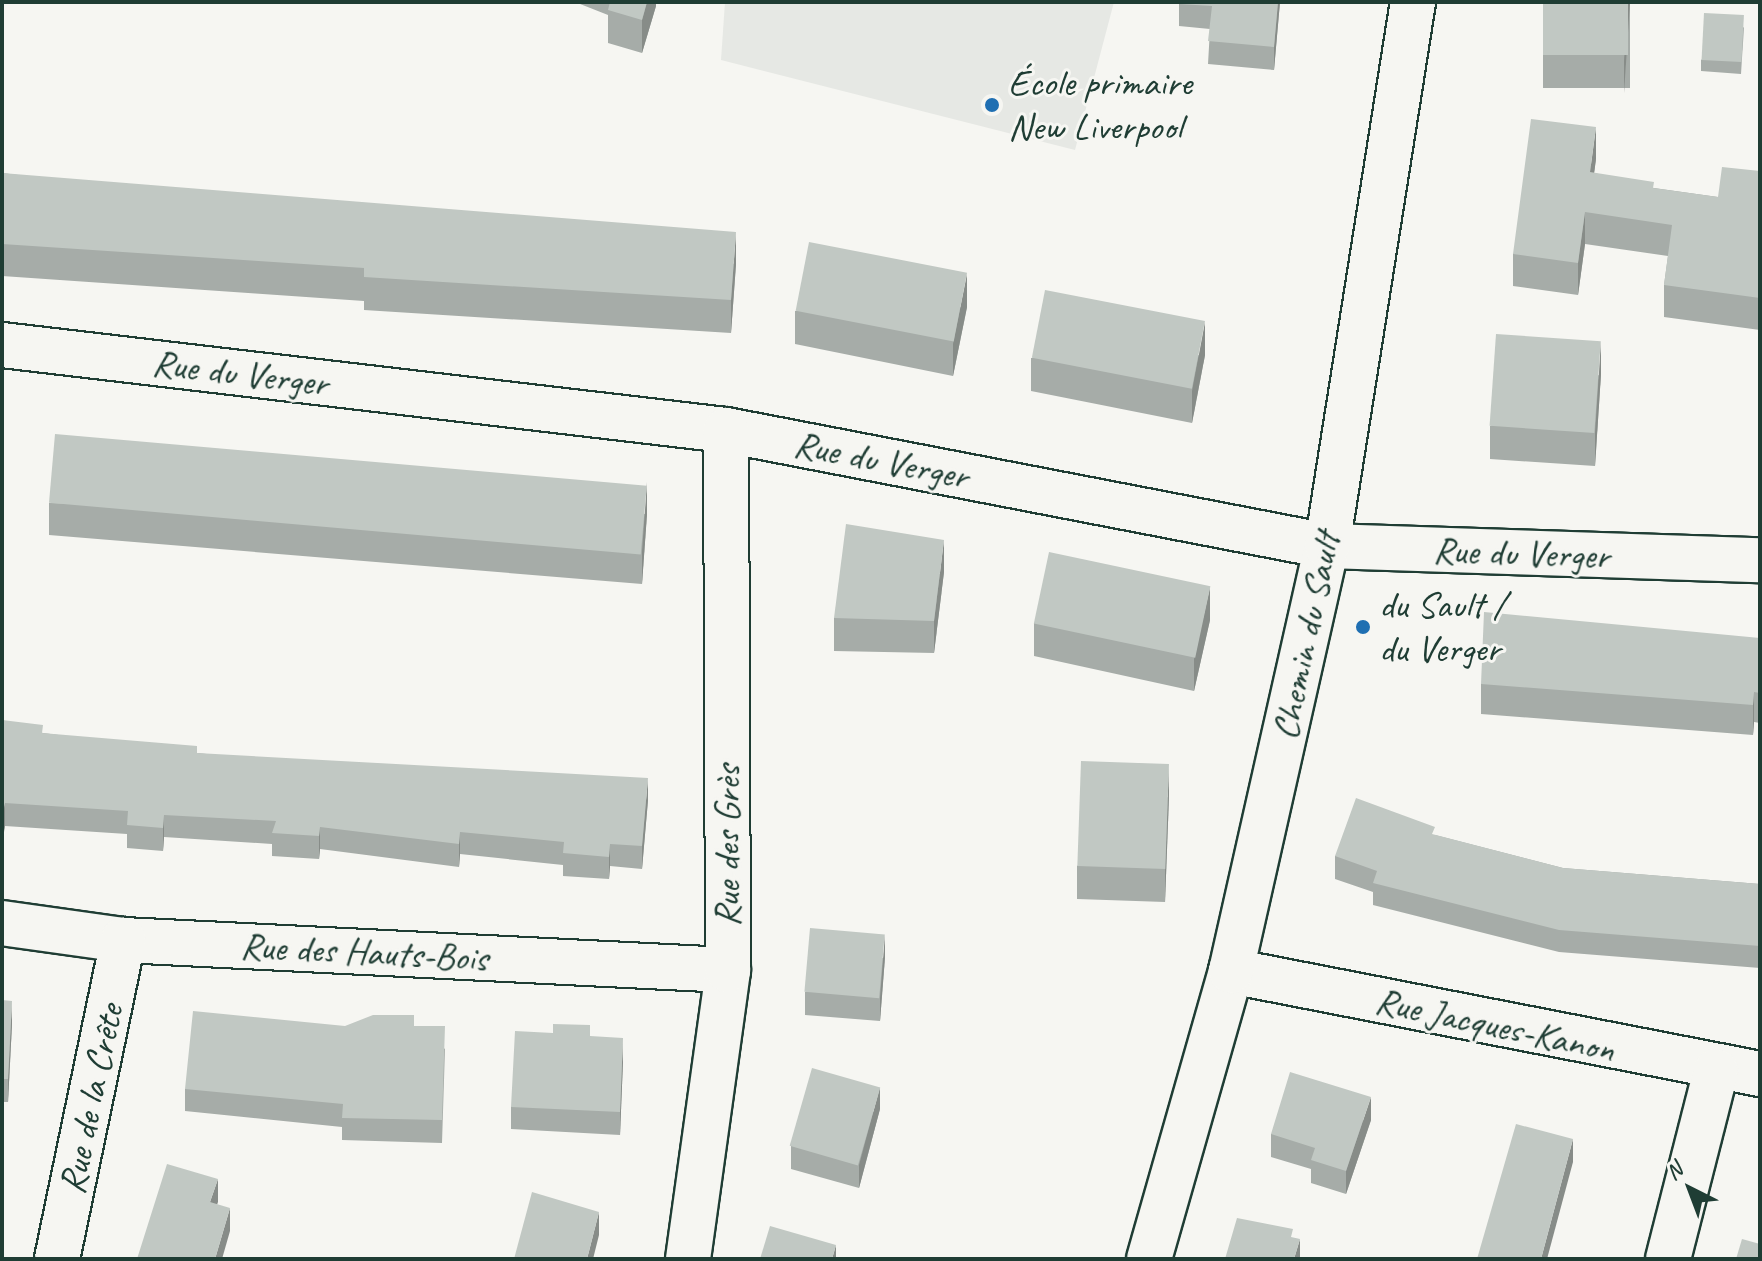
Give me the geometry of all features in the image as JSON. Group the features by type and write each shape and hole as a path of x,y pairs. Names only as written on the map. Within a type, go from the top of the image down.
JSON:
{"street":[{"name":"Chemin du Sault","path":"1149,1259 1231,971 1327,546 1413,2"},
{"name":"Rue du Verger","path":"2,345 726,430 1327,546 1760,560"},
{"name":"Rue des Grès","path":"688,1259 728,970 726,430"},
{"name":"Rue des Hauts-Bois","path":"2,923 123,940 728,970"},
{"name":"Rue de la Crête","path":"57,1259 123,940"},
{"name":"Rue Jacques-Kanon","path":"1231,971 1716,1071 1760,1074"},
{"path":"1668,1259 1716,1071"}],"shaded area":[{"name":"École primaire New Liverpool","path":"725,2 1114,2 1075,150 721,60"}],"building":[{"path":"610,2 647,2 642,20 608,10"},
{"path":"1179,2 1278,2 1274,47 1208,41 1212,6"},
{"path":"1543,2 1628,2 1628,55 1543,55"},
{"path":"1704,13 1744,15 1741,62 1702,60"},
{"path":"1531,119 1596,127 1590,172 1654,182 1653,188 1718,197 1722,167 1760,171 1760,298 1664,285 1672,225 1585,212 1578,263 1513,254"},
{"path":"2,173 736,232 731,300 364,277 364,268 2,244"},
{"path":"809,242 967,273 954,341 796,311"},
{"path":"1045,290 1205,321 1192,389 1032,358"},
{"path":"1496,334 1601,341 1594,433 1490,426"},
{"path":"55,434 647,486 641,555 49,503"},
{"path":"846,524 944,540 934,621 834,618"},
{"path":"1049,552 1210,586 1195,658 1034,623"},
{"path":"1484,612 1760,638 1760,693 1754,692 1753,705 1481,684"},
{"path":"2,720 43,725 42,733 197,746 197,753 648,778 642,846 610,844 609,857 563,853 564,842 460,832 459,844 320,827 319,836 272,833 276,821 164,815 163,828 127,825 128,811 5,803 2,815"},
{"path":"1081,761 1169,764 1165,869 1077,866"},
{"path":"1356,798 1435,827 1432,834 1563,868 1760,884 1760,946 1559,930 1373,883 1377,871 1335,856"},
{"path":"810,928 885,935 879,998 804,992"},
{"path":"2,1000 12,1001 8,1079 2,1079"},
{"path":"193,1011 345,1026 373,1015 414,1015 414,1026 445,1026 442,1120 342,1118 343,1104 185,1089"},
{"path":"553,1024 590,1025 590,1036 623,1038 620,1112 511,1107 515,1031 553,1033"},
{"path":"812,1068 880,1088 858,1165 790,1146"},
{"path":"1290,1072 1371,1097 1346,1171 1311,1160 1315,1148 1271,1134"},
{"path":"1516,1124 1573,1139 1541,1259 1477,1259"},
{"path":"167,1164 218,1179 210,1202 230,1208 215,1259 137,1259"},
{"path":"532,1192 599,1212 587,1259 514,1259"},
{"path":"1237,1218 1293,1229 1291,1237 1300,1239 1294,1259 1225,1259"},
{"path":"770,1226 836,1245 832,1259 760,1259"},
{"path":"1742,1239 1760,1244 1760,1259 1736,1259"}],"place":[{"name":"École primaire New Liverpool","path":"992,105"},
{"name":"du Sault / du Verger","path":"1363,627"}]}
